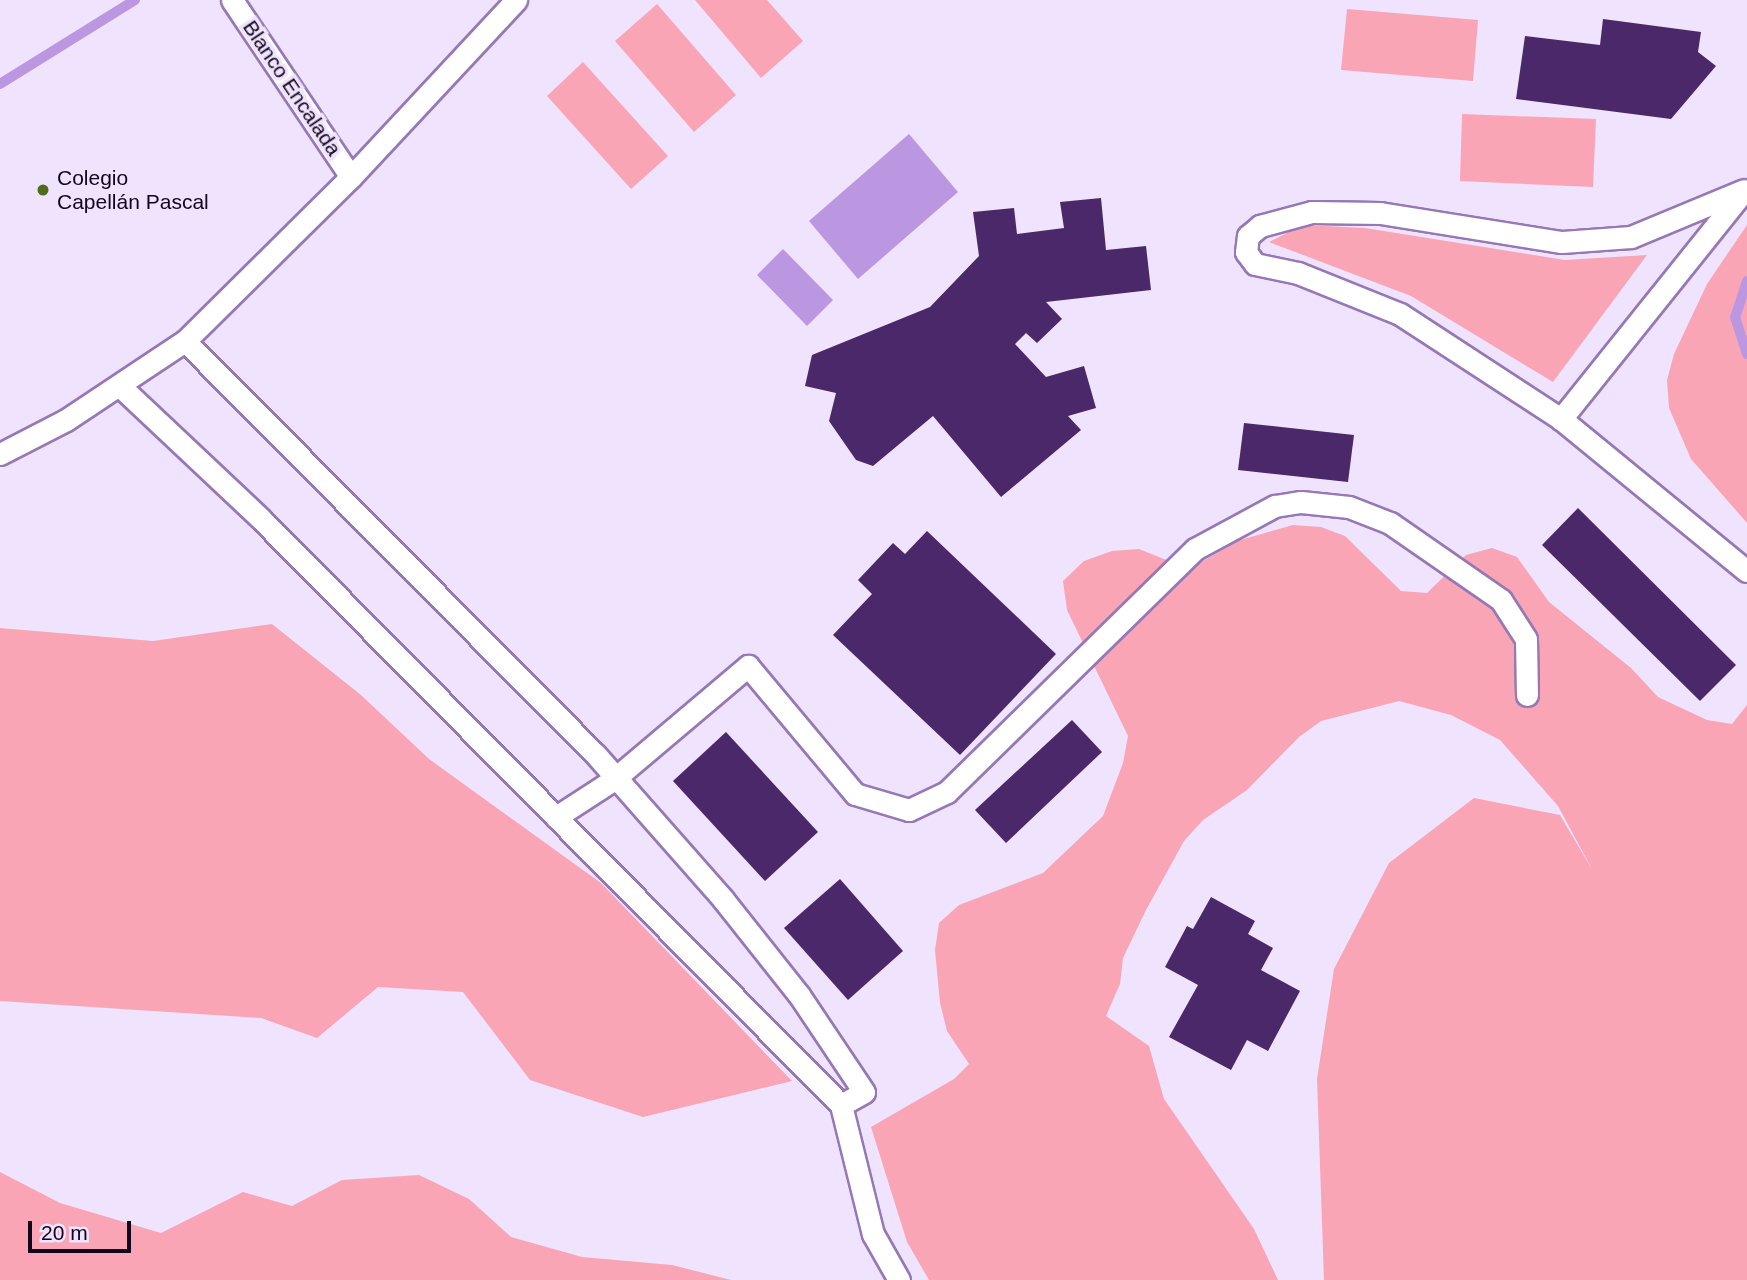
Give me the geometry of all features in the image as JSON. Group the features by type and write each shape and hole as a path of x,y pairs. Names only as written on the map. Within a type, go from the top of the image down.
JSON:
{"lane":[{"name":"Blanco Encalada","path":"232,0 351,177"},
{"path":"0,454 121,387 186,341 351,177 516,0"},
{"path":"1562,419 1745,188"},
{"path":"1745,188 1631,237 1562,242 1380,213 1312,212 1260,226 1248,236 1246,252 1255,264 1298,273 1400,314 1562,419 1747,571"},
{"path":"186,341 595,754 613,780 723,899 799,995 864,1092 841,1105"},
{"path":"121,387 260,518 841,1105 873,1234 899,1280"},
{"path":"556,817 613,780 748,666 855,794 909,810 947,792 1195,549 1275,506 1301,502 1349,506 1390,523 1501,600 1526,639 1527,695"}],"shaded area":[{"path":"695,0 767,0 803,41 761,78"},
{"path":"657,4 736,95 694,132 615,41"},
{"path":"1347,9 1478,20 1473,81 1341,70"},
{"path":"583,62 668,156 631,189 547,96"},
{"path":"1462,114 1596,119 1593,187 1460,181"},
{"path":"909,134 958,192 858,279 809,221"},
{"path":"1303,225 1365,228 1565,260 1647,255 1553,382 1411,296 1269,242"},
{"path":"1747,225 1747,523 1691,459 1669,408 1667,380 1674,354 1707,284"},
{"path":"783,249 833,300 807,326 757,275"},
{"path":"1293,525 1321,527 1345,536 1401,591 1427,593 1466,555 1492,548 1517,557 1549,602 1631,668 1658,697 1707,720 1732,724 1747,705 1747,1280 1324,1280 1317,1079 1334,969 1389,863 1474,798 1560,815 1593,871 1558,806 1500,740 1451,715 1399,701 1321,721 1299,737 1247,790 1203,820 1184,841 1146,910 1123,958 1120,984 1106,1016 1149,1046 1164,1099 1254,1229 1278,1280 929,1280 907,1242 871,1127 954,1079 969,1064 947,1031 940,1003 935,950 939,923 959,905 1043,873 1103,816 1123,763 1128,736 1067,610 1063,581 1084,561 1112,551 1139,549 1189,569 1240,540"},
{"path":"272,624 361,695 429,759 601,883 792,1081 643,1117 530,1080 463,992 378,987 317,1038 261,1018 0,1001 0,628 153,641"},
{"path":"0,1172 60,1203 161,1233 243,1192 292,1206 342,1180 419,1175 469,1199 511,1237 582,1257 672,1265 731,1280 0,1280"}],"building":[{"path":"1603,19 1701,32 1698,52 1716,66 1671,119 1516,99 1525,36 1600,45"},
{"path":"1101,198 1106,250 1146,246 1151,290 1046,302 1062,319 1037,343 1026,333 1015,344 1046,377 1084,366 1096,408 1068,416 1081,430 1001,497 933,416 873,466 856,460 829,421 836,393 805,386 812,355 930,307 979,256 973,212 1014,208 1017,234 1064,228 1060,202"},
{"path":"1244,423 1354,435 1348,482 1238,470"},
{"path":"1578,508 1736,665 1700,701 1542,545"},
{"path":"927,531 1056,654 960,755 833,635 872,594 858,580 893,543 905,554"},
{"path":"1072,720 1102,752 1006,843 975,810"},
{"path":"726,732 818,832 765,881 673,781"},
{"path":"840,879 903,951 848,1000 784,928"},
{"path":"1211,897 1255,921 1248,934 1273,948 1261,970 1300,991 1268,1051 1247,1040 1231,1070 1169,1037 1198,985 1165,967 1187,926 1193,929"}],"waterway":[{"path":"0,84 135,0"},
{"path":"1747,281 1735,317 1747,354"}],"place":[{"name":"Colegio Capellán Pascal","path":"43,190"}]}
